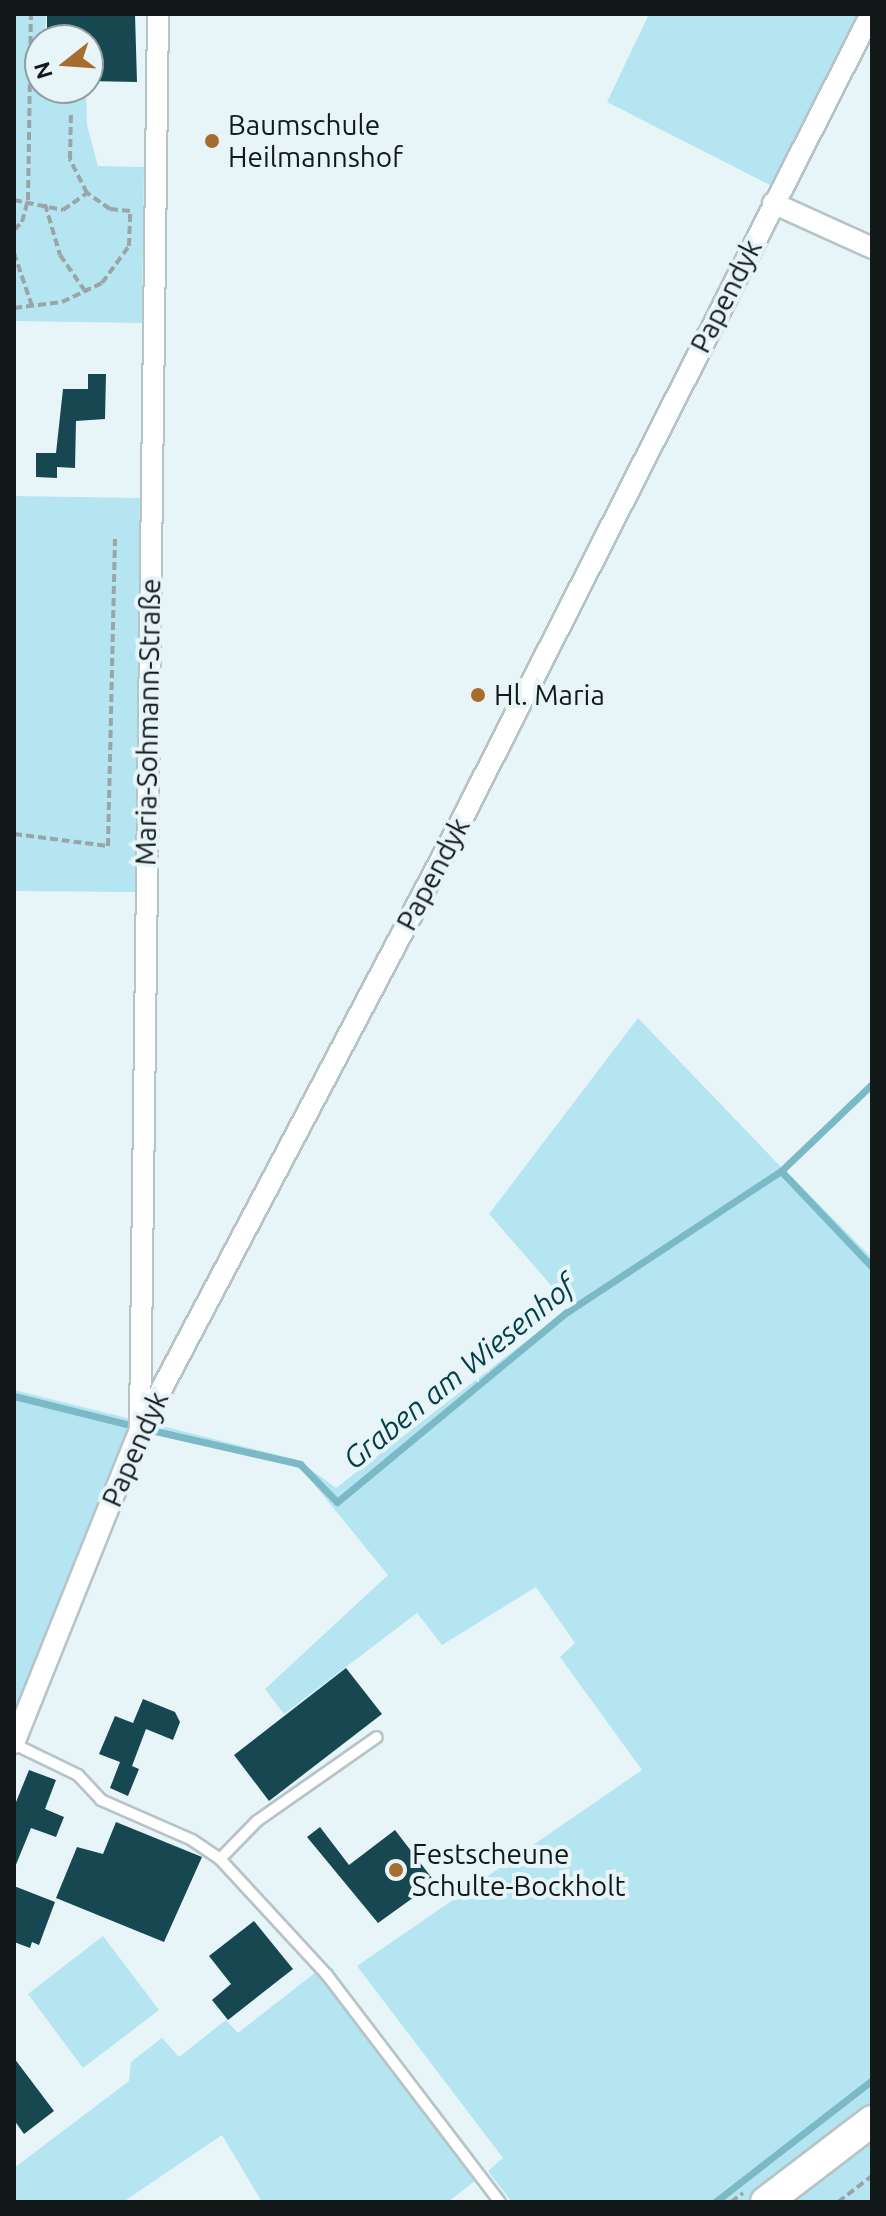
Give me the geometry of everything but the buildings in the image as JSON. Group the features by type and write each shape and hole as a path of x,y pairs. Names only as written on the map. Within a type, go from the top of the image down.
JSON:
{"main road":[{"path":"766,2202 872,2121"}],"street":[{"name":"Maria-Sohmann-Straße","path":"140,1430 158,14"},
{"name":"Papendyk","path":"14,1744 140,1430 457,829 871,14"},
{"path":"773,203 872,248"}],"lane":[{"path":"220,1859 257,1821 377,1737"},
{"path":"14,1744 78,1775 101,1800 192,1840 220,1859 327,1975 500,2202"}],"path":[{"path":"14,230 22,222 28,200 31,14"},
{"path":"14,308 33,309 102,283 129,246 130,211 110,209 87,193 70,159 71,113"},
{"path":"14,200 28,200 63,210 87,193"},
{"path":"45,204 60,255 85,291"},
{"path":"14,253 33,309"},
{"path":"14,834 108,846 115,539"},
{"path":"838,2202 872,2176"}],"shaded area":[{"path":"14,14 46,14 46,24 24,24 24,104 86,104 87,125 98,166 144,167 142,323 14,321"},
{"path":"649,14 860,14 772,186 607,102"},
{"path":"14,496 140,498 136,892 14,891"},
{"path":"638,1018 781,1167 872,1080 872,1089 786,1171 872,1258 872,2109 751,2202 512,2202 488,2171 503,2158 357,1966 642,1770 560,1657 575,1643 536,1587 442,1645 417,1613 284,1714 265,1689 388,1575 300,1467 150,1431 154,1424 298,1460 336,1488 570,1307 489,1214"},
{"path":"14,1390 131,1419 14,1717"},
{"path":"103,1936 159,2010 83,2068 28,1994"},
{"path":"316,1972 476,2180 448,2202 262,2202 222,2135 123,2202 14,2202 14,2168 129,2081 131,2062 162,2038 179,2057 226,2020 238,2033"},
{"path":"872,2138 872,2202 788,2202"}],"waterway":[{"name":"Graben am Wiesenhof","path":"155,1431 300,1464 337,1502 567,1312 781,1171 872,1084"},
{"path":"781,1171 872,1267"},
{"name":"Graben am Wiesenhof","path":"14,1396 126,1424"},
{"path":"715,2202 872,2080"}],"place":[{"name":"Baumschule Heilmannshof","path":"212,141"},
{"name":"Hl. Maria","path":"478,695"},
{"name":"Festscheune Schulte-Bockholt","path":"396,1870"}]}
